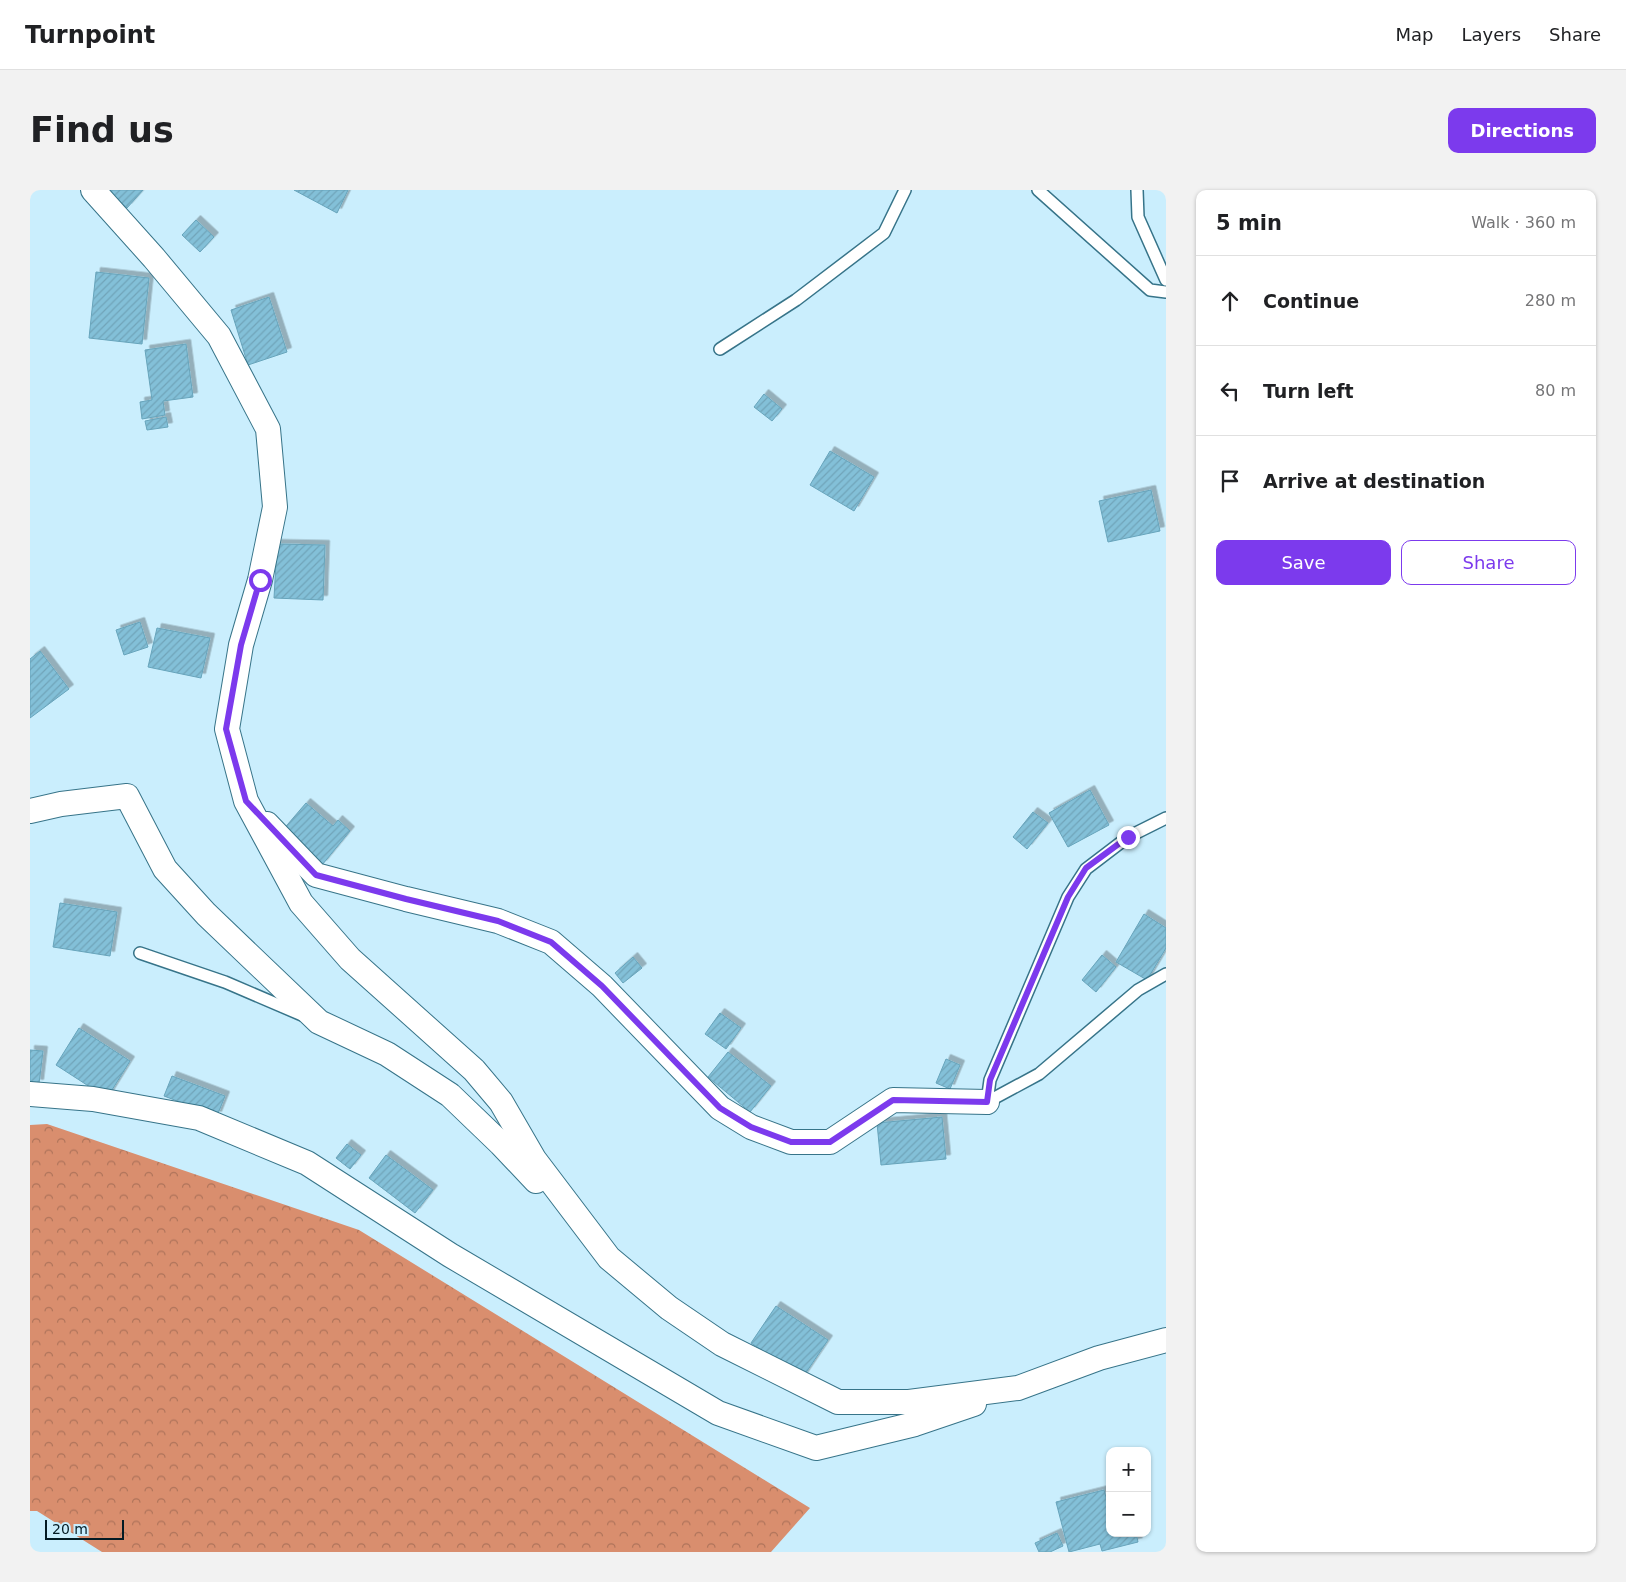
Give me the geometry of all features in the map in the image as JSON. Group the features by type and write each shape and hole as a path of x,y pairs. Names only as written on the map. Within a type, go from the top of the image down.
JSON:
{"street":[{"path":"94,190 219,336 268,429 275,507 260,580 241,645 226,729 246,801 301,903 350,959 474,1070 501,1102 534,1159 609,1258"},
{"path":"30,811 60,804 127,796 165,869 206,914 319,1022 387,1054 450,1094 501,1144 609,1258 669,1308 722,1344 838,1402 909,1402 1018,1388"},
{"path":"246,801 316,875 498,921 551,942 602,986 720,1108 751,1127 791,1142 830,1142 893,1100 987,1102"},
{"path":"30,1094 93,1099 199,1118 307,1163 450,1255 718,1413 816,1448 915,1424 1099,1358 1166,1340"}],"lane":[{"path":"720,348 796,300 884,233 905,190"},
{"path":"1038,190 1150,290 1166,292"},
{"path":"1137,190 1138,217 1166,280"},
{"path":"987,1102 990,1080 1068,897 1086,868 1128,837 1166,818"},
{"path":"140,953 225,982 319,1022"},
{"path":"987,1102 1039,1074 1138,990 1166,974"}],"green space":[{"path":"47,1124 359,1230 810,1508 771,1552 102,1552 37,1511 30,1511 30,1125"}],"building":[{"path":"107,190 143,190 127,208"},
{"path":"294,190 348,190 337,213"},
{"path":"196,220 214,237 200,252 182,235"},
{"path":"96,272 149,278 142,344 89,338"},
{"path":"269,297 287,352 248,365 231,310"},
{"path":"186,344 193,397 163,401 165,415 142,419 140,402 152,400 145,350"},
{"path":"764,394 782,409 772,421 754,407"},
{"path":"166,417 168,427 147,430 145,421"},
{"path":"830,451 874,477 854,511 810,485"},
{"path":"1151,490 1160,531 1108,542 1099,501"},
{"path":"277,544 325,545 323,600 274,598"},
{"path":"140,622 148,647 124,655 116,630"},
{"path":"157,628 210,638 201,678 148,667"},
{"path":"40,651 69,689 30,718 30,659"},
{"path":"1090,790 1109,825 1068,847 1049,813"},
{"path":"306,803 333,826 338,820 350,831 322,865 282,831"},
{"path":"1033,812 1048,823 1027,849 1013,837"},
{"path":"60,903 117,912 110,956 53,947"},
{"path":"1144,914 1166,928 1166,948 1147,980 1116,962"},
{"path":"1102,955 1116,967 1096,992 1082,980"},
{"path":"633,957 642,968 623,983 615,973"},
{"path":"720,1013 741,1028 726,1049 705,1034"},
{"path":"79,1028 130,1061 107,1098 56,1065"},
{"path":"30,1050 43,1051 39,1084 30,1083"},
{"path":"728,1052 771,1086 750,1112 708,1077"},
{"path":"946,1059 960,1065 950,1089 936,1083"},
{"path":"172,1076 225,1096 217,1116 164,1096"},
{"path":"942,1117 946,1159 881,1165 877,1123"},
{"path":"347,1144 361,1155 350,1169 336,1158"},
{"path":"386,1155 433,1190 415,1213 369,1178"},
{"path":"776,1306 828,1340 803,1377 751,1343"},
{"path":"1104,1490 1106,1497 1106,1537 1137,1537 1138,1542 1102,1551 1100,1544 1069,1552 1056,1502"},
{"path":"1057,1533 1063,1546 1050,1552 1039,1552 1035,1543"}],"route":[{"path":"260,580 241,645 226,729 246,801 316,875 498,921 551,942 602,986 720,1108 751,1127 791,1142 830,1142 893,1100 987,1102 990,1080 1068,897 1086,868 1128,837"}]}
